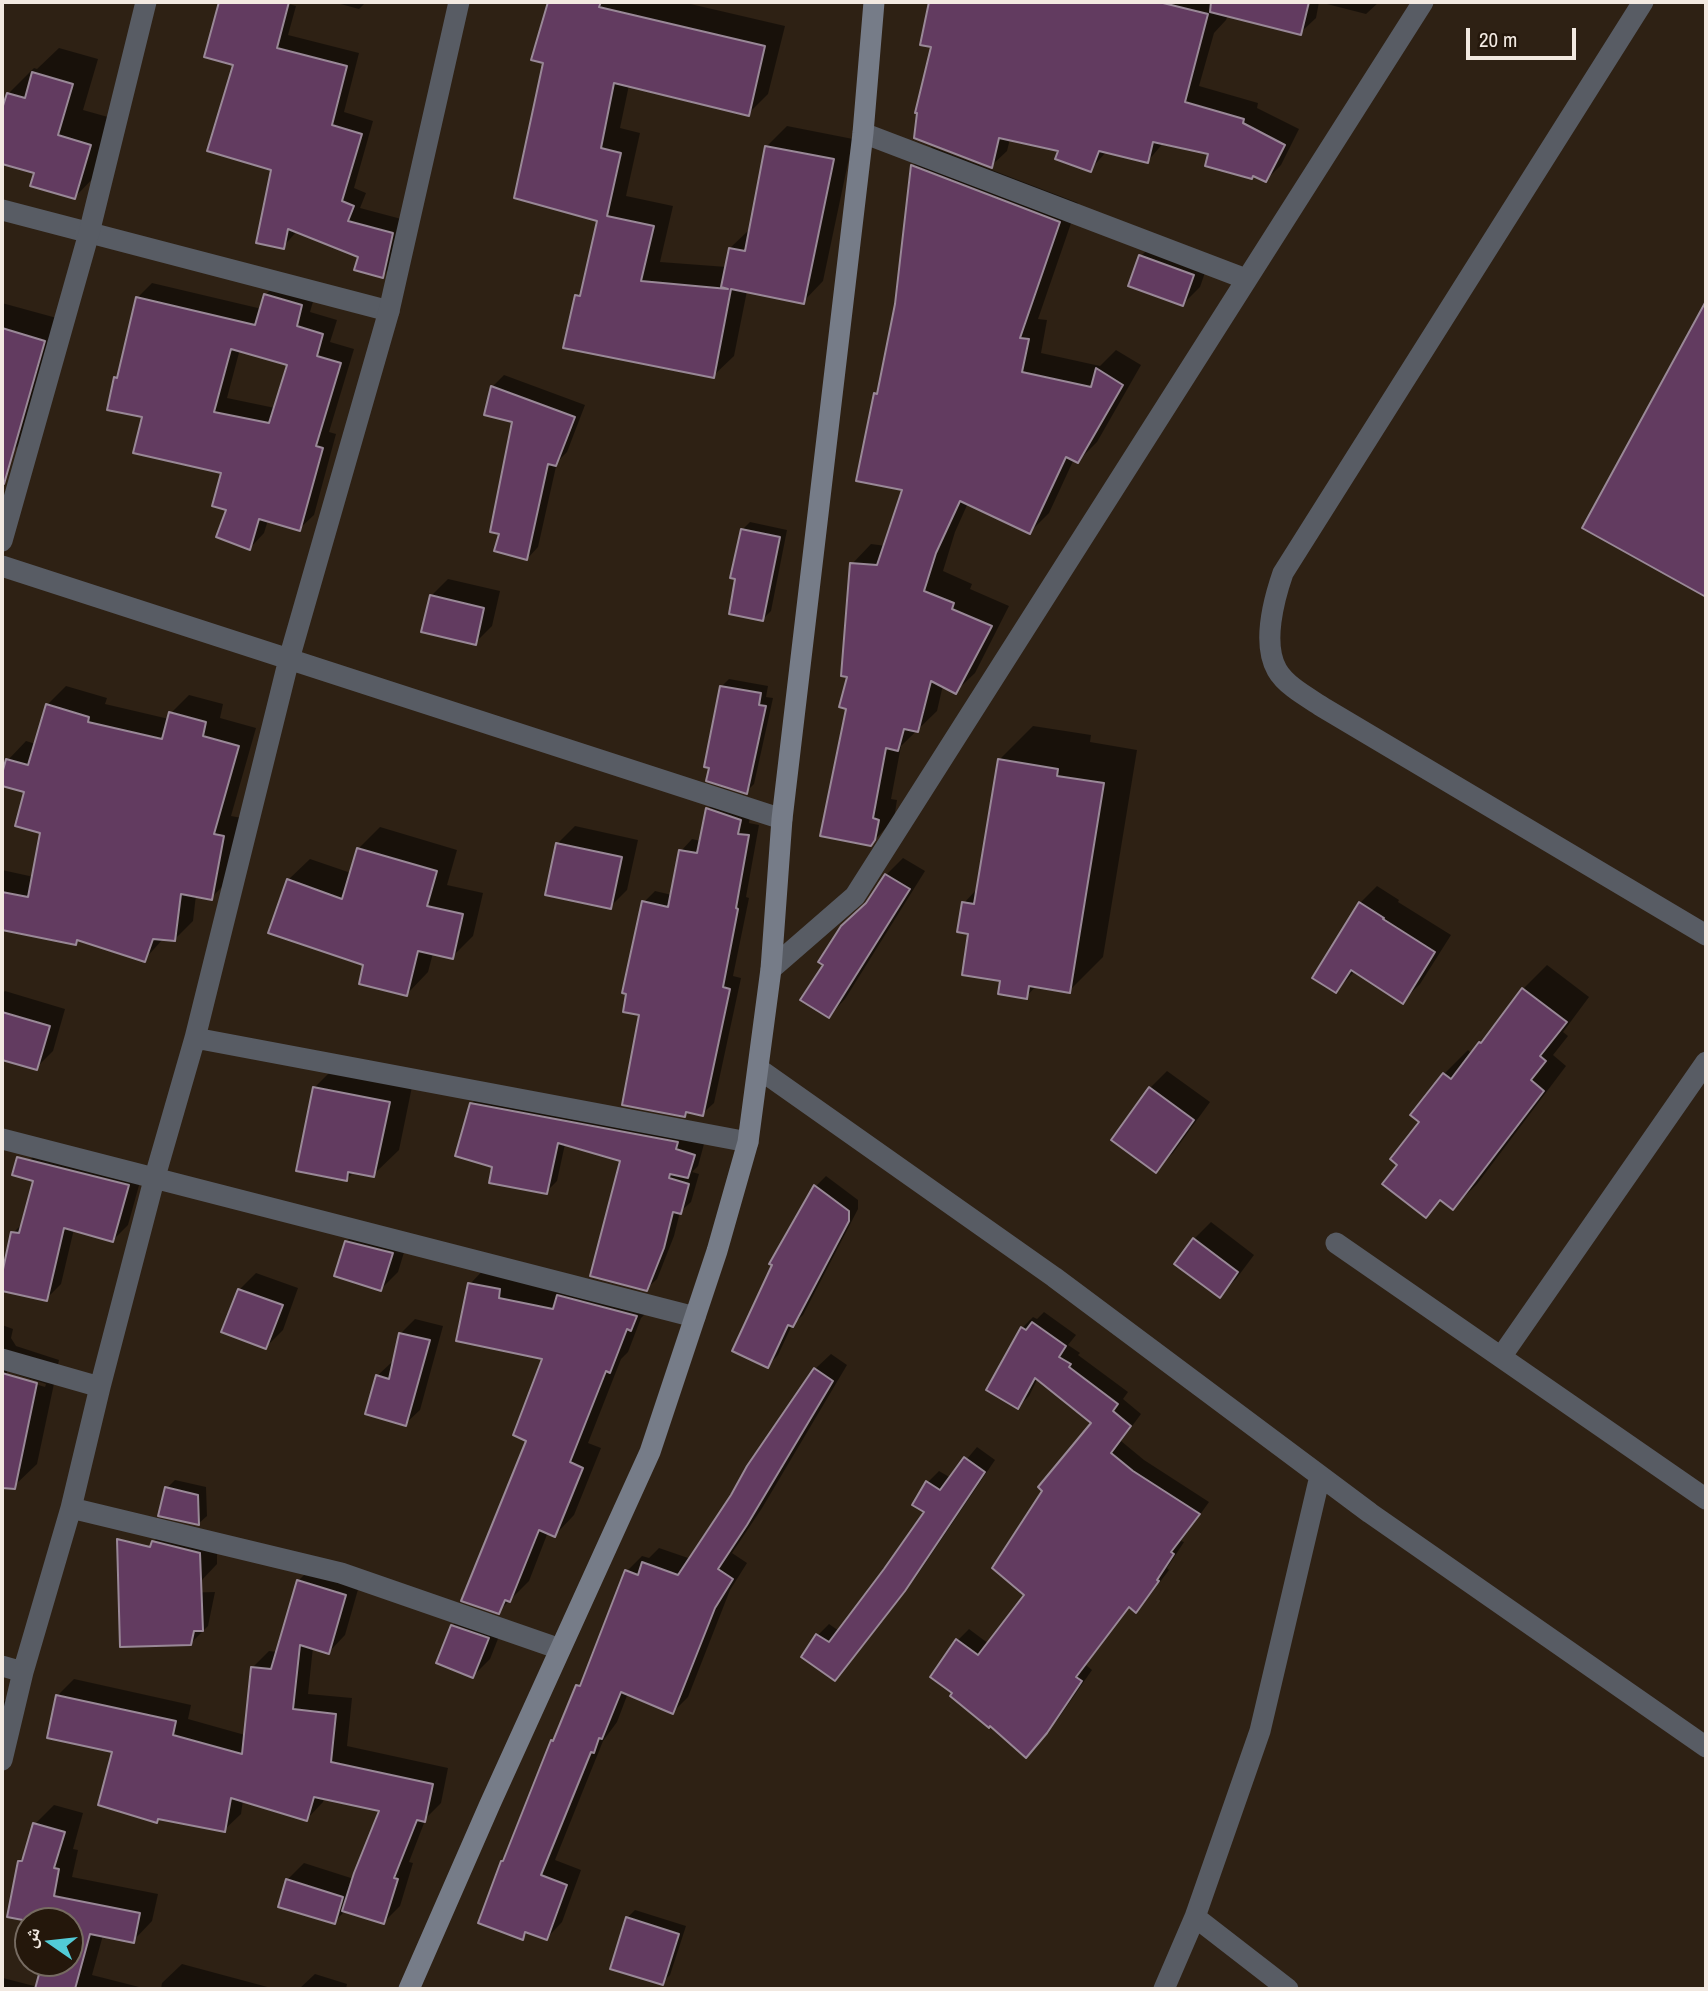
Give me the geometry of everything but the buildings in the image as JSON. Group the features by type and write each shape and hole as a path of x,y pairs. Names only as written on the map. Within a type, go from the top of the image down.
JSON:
{"street":[{"path":"2,541 89,233 146,2"},
{"path":"2,1760 23,1672 71,1508 100,1387 195,1038 289,659 389,311 459,2"},
{"path":"410,1989 490,1804 650,1452 717,1251 748,1142 771,969 782,819 863,133 874,2"},
{"path":"771,969 855,896 1423,2"},
{"path":"1643,2 1283,573 1274,600 1271,649 1277,670 1295,688 1324,708 1706,935"},
{"path":"863,133 1246,279"},
{"path":"2,210 389,311"},
{"path":"2,566 782,819"},
{"path":"195,1038 748,1142"},
{"path":"1501,1357 1706,1062"},
{"path":"759,1069 1054,1277 1381,1521 1706,1747"},
{"path":"2,1139 695,1317"},
{"path":"1336,1243 1706,1499"},
{"path":"2,1359 100,1387"},
{"path":"1164,1989 1195,1917 1260,1731 1320,1476"},
{"path":"71,1508 341,1573 560,1649"},
{"path":"2,1666 23,1672"},
{"path":"1195,1917 1288,1989"}]}
